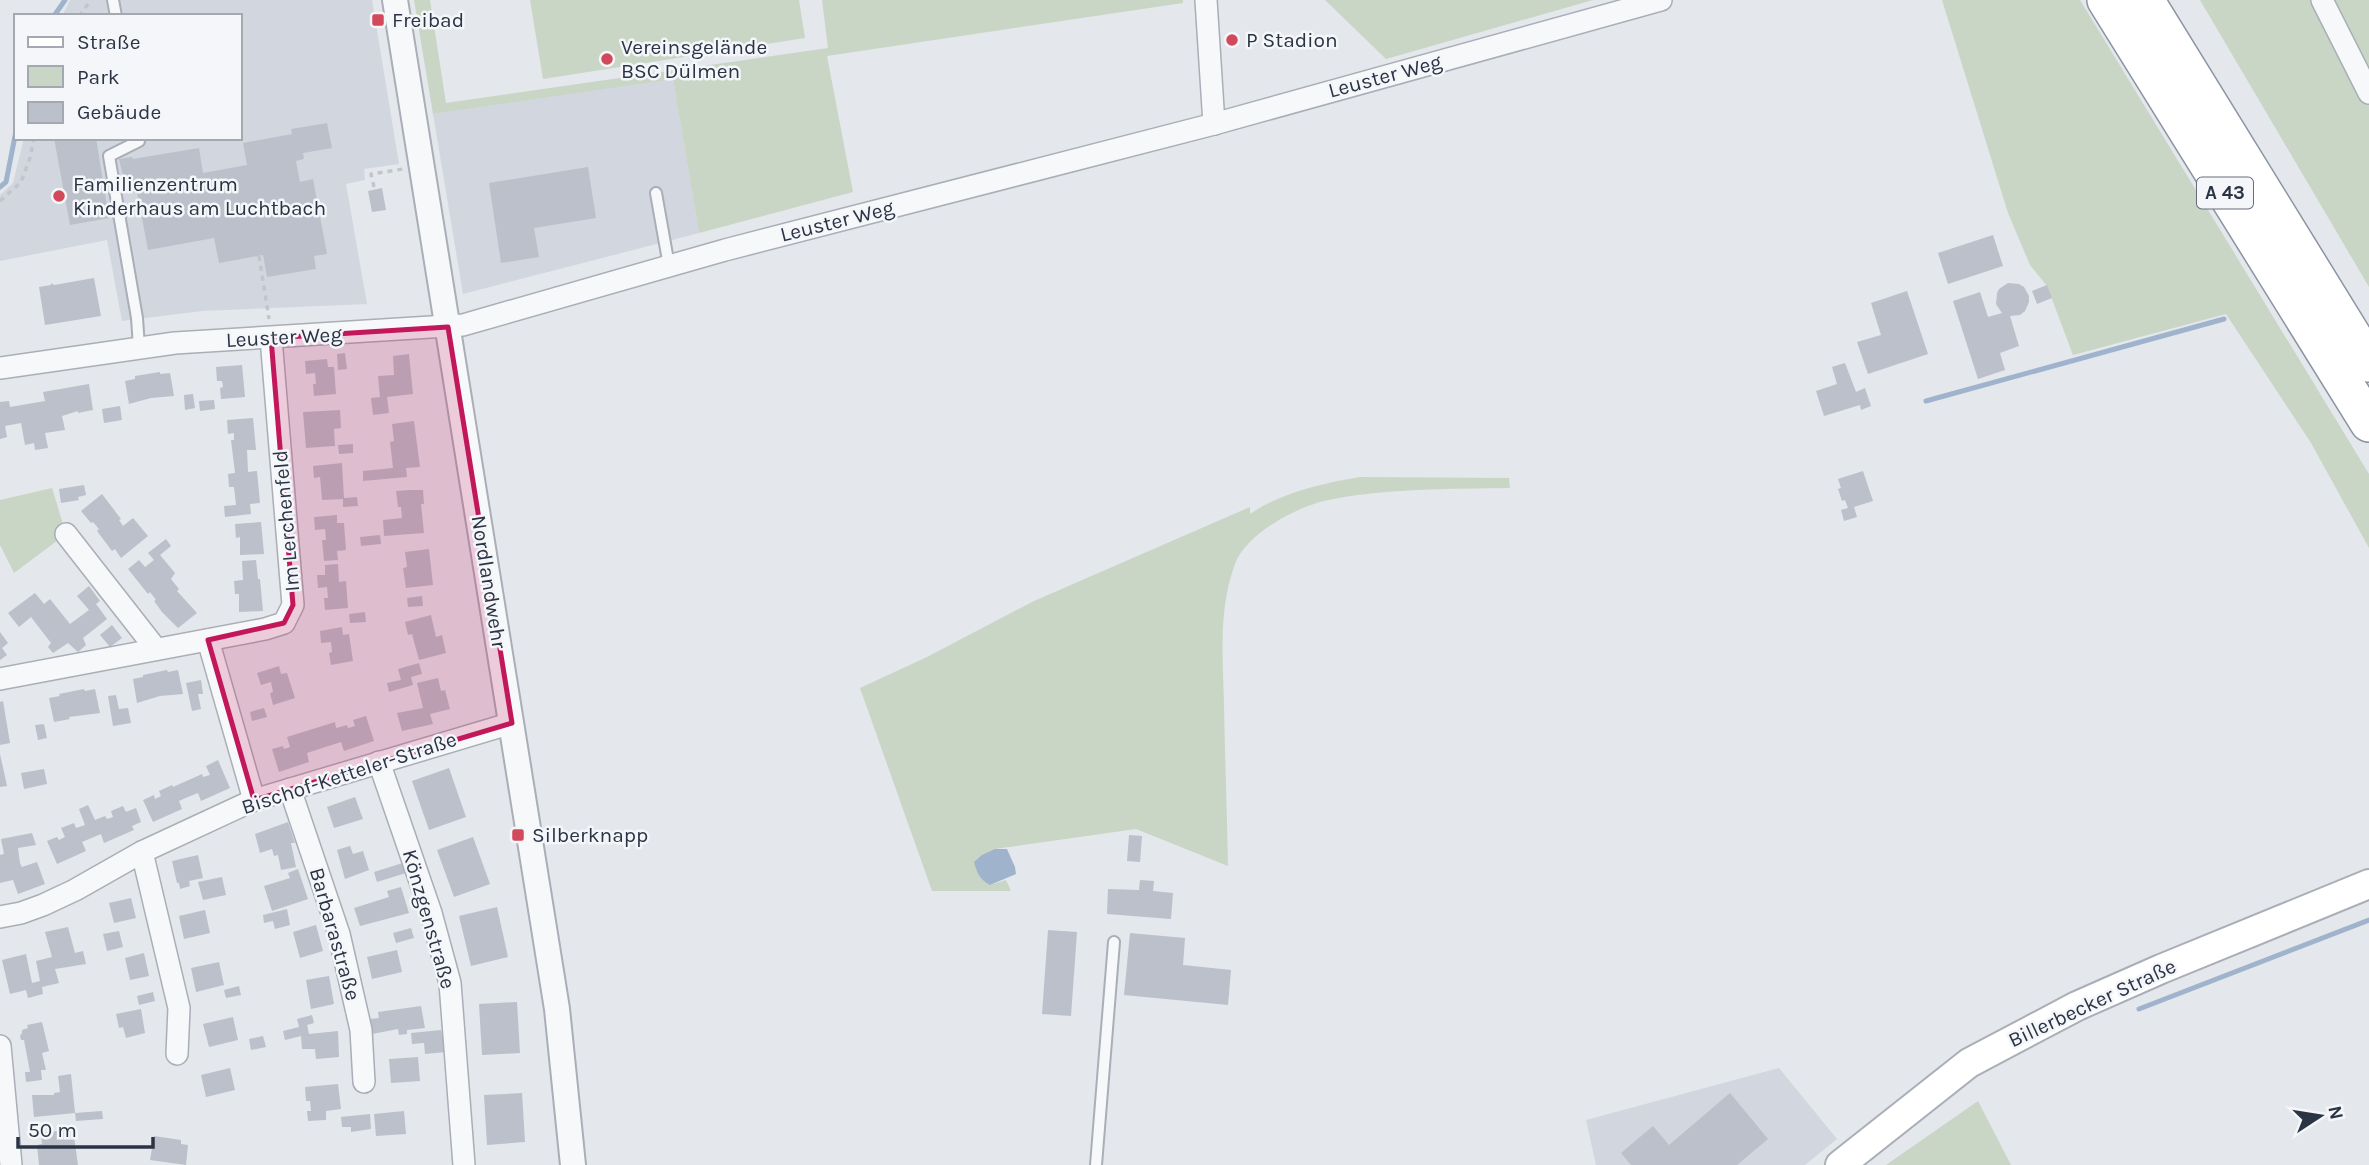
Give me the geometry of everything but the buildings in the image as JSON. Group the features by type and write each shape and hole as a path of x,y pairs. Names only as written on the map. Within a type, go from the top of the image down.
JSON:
{"highway":[{"name":"A 43","path":"2106,0 2357,375"},
{"name":"A 43","path":"2145,0 2357,375 2369,423"},
{"path":"2357,375 2360,435 2369,452"}],"main road":[{"name":"Billerbecker Straße","path":"1840,1165 1969,1063 1993,1050 2077,1006 2149,974 2369,884"}],"street":[{"name":"Nordlandwehr","path":"395,0 557,1009 573,1165"},
{"path":"1206,0 1214,124"},
{"name":"Leuster Weg","path":"0,368 139,347 463,326 669,266 1214,124 1661,0"},
{"path":"2322,0 2369,93"},
{"name":"Im Lerchenfeld","path":"0,679 265,629 284,623 293,605 271,338"},
{"path":"66,534 156,649"},
{"path":"208,640 254,800"},
{"name":"Bischof-Ketteler-Straße","path":"0,917 43,905 142,852 254,800 512,723"},
{"name":"Könzgenstraße","path":"379,762 432,913 450,983 464,1165"},
{"name":"Barbarastraße","path":"290,789 339,934 361,1030 364,1082"},
{"path":"142,852 179,1008 177,1054"},
{"path":"0,1046 11,1165"}],"lane":[{"path":"139,140 109,156 137,318 139,347"},
{"path":"656,193 669,266"},
{"path":"1096,1165 1114,943"}],"path":[{"path":"0,201 21,182 34,140"},
{"path":"374,187 371,174 422,165"},
{"path":"258,256 271,338"}],"highlighted area":[{"path":"448,327 512,723 254,800 208,640 284,623 293,605 271,338"}],"shaded area":[{"path":"70,0 372,0 399,164 364,169 365,180 346,184 367,304 202,311 122,321 107,240 0,261 0,195 13,183 24,140 242,140 242,14 63,14"},
{"path":"673,78 699,233 463,294 433,114"},
{"path":"1779,1068 1837,1139 1805,1165 1596,1165 1586,1120"}],"green space":[{"path":"414,0 430,0 446,103 828,48 822,0 1183,0 1183,3 827,56 853,192 699,233 673,79 433,114"},
{"name":"Vereinsgelände BSC Dülmen","path":"530,0 799,0 805,38 543,79"},
{"path":"1325,0 1593,0 1386,59"},
{"path":"1942,0 2080,0 2369,474 2369,548 2311,443 2226,314 2073,355 2047,286 2030,265 2008,213"},
{"path":"2200,0 2369,0 2369,287"},
{"path":"1360,477 1509,478 1510,488 1393,491 1324,501 1286,516 1249,542 1235,564 1224,616 1228,866 1136,829 995,849 990,885 1006,880 1011,891 932,891 860,688 927,657 1034,601 1250,507 1250,514 1275,500 1303,490"},
{"path":"52,488 66,534 14,573 0,545 0,500"},
{"path":"1978,1101 2011,1165 1886,1165"}],"water":[{"path":"995,849 1007,849 1016,874 990,885 979,876 974,862"}],"waterway":[{"path":"55,14 65,0"},
{"path":"0,187 6,182 14,140"},
{"path":"1926,401 2224,319"},
{"path":"2139,1009 2369,920"}],"place":[{"name":"Freibad","path":"378,20"},
{"name":"P Stadion","path":"1232,40"},
{"name":"Vereinsgelände BSC Dülmen","path":"607,59"},
{"name":"Familienzentrum Kinderhaus am Luchtbach","path":"59,196"},
{"name":"Silberknapp","path":"518,835"}]}
